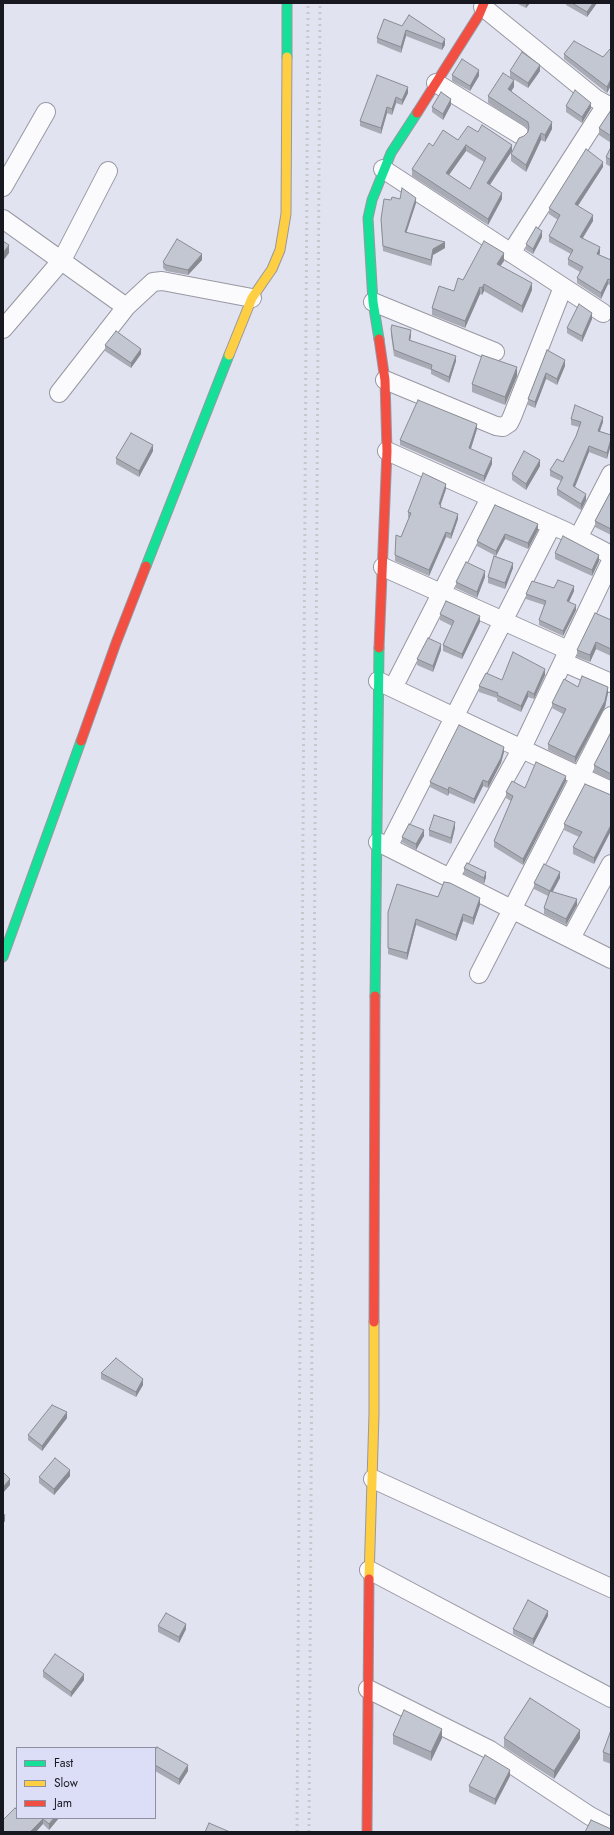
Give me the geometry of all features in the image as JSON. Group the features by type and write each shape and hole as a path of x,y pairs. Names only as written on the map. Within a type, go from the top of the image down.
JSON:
{"street":[{"path":"3,957 48,838 116,643 252,298 272,269 280,250 284,232 287,3"},
{"path":"366,1832 369,1570 373,1479 382,844 386,684 383,567 387,451 385,380 373,302 368,218 372,200 383,169 391,153 484,5 596,99 608,106 511,253"},
{"path":"436,83 519,134"},
{"path":"3,186 46,112"},
{"path":"383,169 603,313"},
{"path":"3,329 62,260 108,171"},
{"path":"3,219 126,307"},
{"path":"59,393 126,307 153,282 162,281 252,298"},
{"path":"385,380 496,426 503,427 509,423 512,417 563,287"},
{"path":"373,302 495,352"},
{"path":"387,451 552,525 611,555"},
{"path":"578,538 611,474"},
{"path":"386,684 442,593 490,498"},
{"path":"382,844 454,716 552,525"},
{"path":"450,878 522,748 611,561"},
{"path":"383,567 503,620 611,683"},
{"path":"386,684 611,790"},
{"path":"479,974 611,716"},
{"path":"382,844 611,959"},
{"path":"571,938 611,864"},
{"path":"373,1479 611,1588"},
{"path":"369,1570 611,1698"},
{"path":"368,1688 476,1742 611,1827"}],"building":[{"path":"572,3 593,3 587,12"},
{"path":"409,15 445,39 442,44 406,30 401,47 377,38 384,19 402,26"},
{"path":"574,41 603,57 610,49 611,50 611,79 607,87 564,54"},
{"path":"522,52 540,65 528,83 510,71"},
{"path":"462,59 479,70 470,86 452,75"},
{"path":"503,73 514,80 508,89 552,122 545,135 541,133 526,165 511,154 519,138 528,132 528,122 488,96"},
{"path":"377,75 408,87 402,100 396,97 392,109 387,107 381,128 360,121"},
{"path":"575,90 591,103 582,117 566,106"},
{"path":"441,92 451,99 443,114 432,107"},
{"path":"611,110 611,136 599,128"},
{"path":"482,125 512,145 487,183 502,193 488,219 412,169 429,143 433,146 443,130 458,140 468,126 478,132","holes":["466,145 486,158 470,189 446,173"]},
{"path":"611,147 611,160 606,157"},
{"path":"586,149 603,162 575,204 593,215 580,237 600,247 597,254 611,260 611,280 608,279 601,293 577,278 583,267 568,259 573,250 549,236 560,215 549,208"},
{"path":"402,188 416,198 405,232 445,242 433,249 431,260 383,246 381,219 384,199 391,200 392,197 400,199"},
{"path":"536,227 542,231 533,249 526,244"},
{"path":"177,239 202,254 188,270 166,265 163,262"},
{"path":"3,241 9,245 3,253"},
{"path":"484,241 504,253 497,264 532,283 522,306 484,284 482,288 480,287 465,321 432,308 439,286 454,291 458,278 463,280"},
{"path":"579,304 592,313 582,336 567,328"},
{"path":"392,325 411,330 409,340 456,356 449,377 431,369 432,365 394,350 391,329"},
{"path":"116,331 141,349 131,363 105,345"},
{"path":"547,350 565,360 557,379 546,373 535,402 528,399"},
{"path":"482,355 517,367 505,397 472,384"},
{"path":"418,400 477,424 469,448 492,458 484,476 400,440"},
{"path":"575,405 603,417 598,431 611,435 607,453 589,446 573,486 586,494 581,504 557,489 563,477 550,470 557,459 563,462 576,436 581,422 571,419"},
{"path":"131,433 153,445 139,471 116,458"},
{"path":"524,451 540,460 526,484 512,474"},
{"path":"423,473 446,484 439,504 441,505 440,507 458,514 451,534 446,532 429,570 395,555 396,535 401,537 411,513 408,512"},
{"path":"611,491 611,529 595,521"},
{"path":"495,505 538,524 528,543 505,534 496,551 477,541"},
{"path":"563,536 599,555 592,570 555,553"},
{"path":"494,556 513,563 505,583 488,577"},
{"path":"466,562 485,571 477,592 456,582"},
{"path":"558,580 574,586 567,601 576,605 563,631 539,620 546,601 526,594 532,581 554,588"},
{"path":"446,601 480,616 462,654 443,645 454,621 440,614"},
{"path":"595,613 611,620 611,649 596,642 590,655 577,650"},
{"path":"428,638 441,644 433,666 417,659"},
{"path":"513,652 545,669 534,694 528,691 521,706 497,695 498,693 479,686 486,673 502,680"},
{"path":"582,676 608,687 605,701 575,757 548,744 566,709 552,703 564,679 578,687"},
{"path":"459,725 504,747 501,758 488,782 483,780 474,799 449,787 448,790 430,782"},
{"path":"611,732 611,774 594,765"},
{"path":"536,762 566,776 523,859 494,841 513,796 506,792 512,781 525,788"},
{"path":"585,784 611,795 611,825 594,858 573,847 582,832 564,824"},
{"path":"434,815 455,822 451,838 429,830"},
{"path":"409,824 424,830 416,844 402,837"},
{"path":"467,863 486,872 484,878 464,868"},
{"path":"544,864 560,872 550,891 534,883"},
{"path":"444,882 450,883 480,898 473,918 463,914 456,935 416,919 407,953 388,948 388,912 397,884 438,897"},
{"path":"550,891 577,899 566,919 544,908"},
{"path":"116,1358 143,1379 136,1392 101,1373"},
{"path":"52,1405 67,1412 42,1446 28,1435"},
{"path":"55,1458 70,1470 54,1489 39,1477"},
{"path":"3,1472 10,1479 3,1487"},
{"path":"528,1600 548,1611 533,1639 513,1629"},
{"path":"166,1613 186,1624 179,1637 158,1626"},
{"path":"55,1654 84,1674 71,1692 43,1671"},
{"path":"530,1698 580,1730 554,1771 504,1738"},
{"path":"404,1710 442,1729 431,1752 393,1735"},
{"path":"611,1730 611,1755 603,1752"},
{"path":"157,1747 188,1765 179,1779 156,1766"},
{"path":"485,1755 510,1770 495,1799 469,1786"},
{"path":"15,1808 16,1819 43,1819 30,1832 3,1832 3,1820"},
{"path":"43,1819 53,1819 49,1824"},
{"path":"591,1820 611,1829 611,1832 585,1832"},
{"path":"209,1823 230,1832 205,1832"}],"railway":[{"path":"297,1832 308,3"},
{"path":"309,1832 320,3"}],"traffic: fast":[{"path":"287,3 287,57"},
{"path":"379,339 373,302 368,218 372,200 391,153 417,113"},
{"path":"146,566 229,355"},
{"path":"375,996 379,648"},
{"path":"3,957 81,741"}],"traffic: slow":[{"path":"229,355 252,298 272,269 280,250 286,214 287,57"},
{"path":"369,1579 374,1414 374,1322"}],"traffic: jam":[{"path":"417,113 479,15 484,3"},
{"path":"379,339 385,380 387,451 379,648"},
{"path":"81,741 116,643 146,566"},
{"path":"374,1322 375,996"},
{"path":"367,1832 369,1579"}]}
